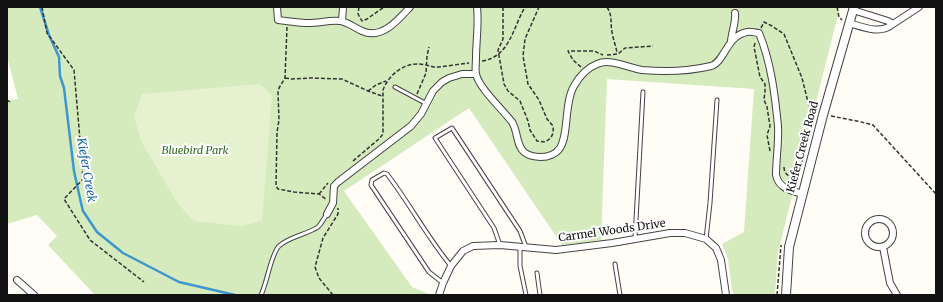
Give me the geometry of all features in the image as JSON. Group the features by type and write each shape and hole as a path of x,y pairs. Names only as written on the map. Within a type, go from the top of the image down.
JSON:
{"street":[{"path":"277,7 278,20 309,23 342,21 362,32 373,34 382,32 390,27 410,7"},
{"path":"342,7 342,21"},
{"path":"477,7 478,27 476,74 482,87 514,124 521,149 525,154 539,157 553,154 560,148 564,136 569,98 573,87 585,71 599,63 611,62 640,70 691,70 713,65 722,56 731,41 732,31 736,19 735,13"},
{"path":"849,24 876,30 888,28 919,7"},
{"path":"854,9 893,24"},
{"name":"Kiefer Creek Road","path":"786,295 789,247 823,115 854,9"},
{"path":"731,41 748,32 759,33 767,54 778,128 776,175 778,182 785,188 802,194"},
{"path":"327,214 333,203 334,186 411,126 421,114 433,91 442,82 462,74 476,74"},
{"path":"875,219 884,219 891,224 893,229 893,238 883,247 873,246 866,239 865,234 867,225 875,219"},
{"name":"Carmel Woods Drive","path":"439,295 451,266 468,247 500,245 556,250 612,243 670,233 686,232 706,240 716,248 721,260 726,295"},
{"path":"883,247 890,283 897,295"},
{"path":"17,280 34,295"}],"lane":[{"path":"396,87 426,103"},
{"path":"635,238 643,92"},
{"path":"706,240 717,100"},
{"path":"500,245 494,228 436,138 452,128 520,231 523,246 520,266 526,295"},
{"path":"443,283 429,272 371,185 372,180 384,173 387,174 451,266"},
{"path":"261,295 270,271 274,253 279,247 294,237 317,227 327,214"},
{"path":"615,264 620,295"},
{"path":"537,273 540,295"}],"path":[{"path":"42,7 47,33 74,70 82,179 64,199 90,240 144,282"},
{"path":"359,7 358,14 362,20 367,19 384,7"},
{"path":"503,7 502,39 498,50 504,84 508,91 520,101 530,130 538,141 545,142 554,134 554,126 547,119 539,100 528,84 523,56 525,39 540,7"},
{"path":"607,7 611,13 611,31 615,39 617,54"},
{"path":"837,7 839,17 849,24"},
{"path":"287,21 285,78 278,92 279,120 277,132 276,186 278,189 294,192 319,194 338,207 338,214 324,238 315,267 319,278 333,295"},
{"path":"776,155 771,155 767,135 770,126 767,107 764,100 766,91 765,84 760,76 754,46 764,22 784,34 802,78 809,106 814,112 872,125 936,194"},
{"path":"585,71 574,60 568,51 594,51 603,55 617,54 625,48 653,46"},
{"path":"415,98 426,73 429,47"},
{"path":"285,78 342,79 382,96"},
{"path":"368,91 388,81"},
{"path":"784,164 784,172 789,177 797,179"}],"green space":[{"name":"Bluebird Park","path":"7,7 840,7 778,252 775,295 735,295 732,290 728,259 722,244 744,232 754,89 607,79 601,240 562,245 469,108 344,191 412,287 431,295 95,295 48,245 57,236 37,215 7,224 7,100 18,99 7,56"},
{"path":"260,84 272,95 262,221 241,226 194,221 178,204 141,141 134,116 142,94"}],"waterway":[{"name":"Kiefer Creek","path":"40,7 49,35 59,57 60,76 64,88 74,171 83,211 97,232 123,253 179,282 235,295"}]}
